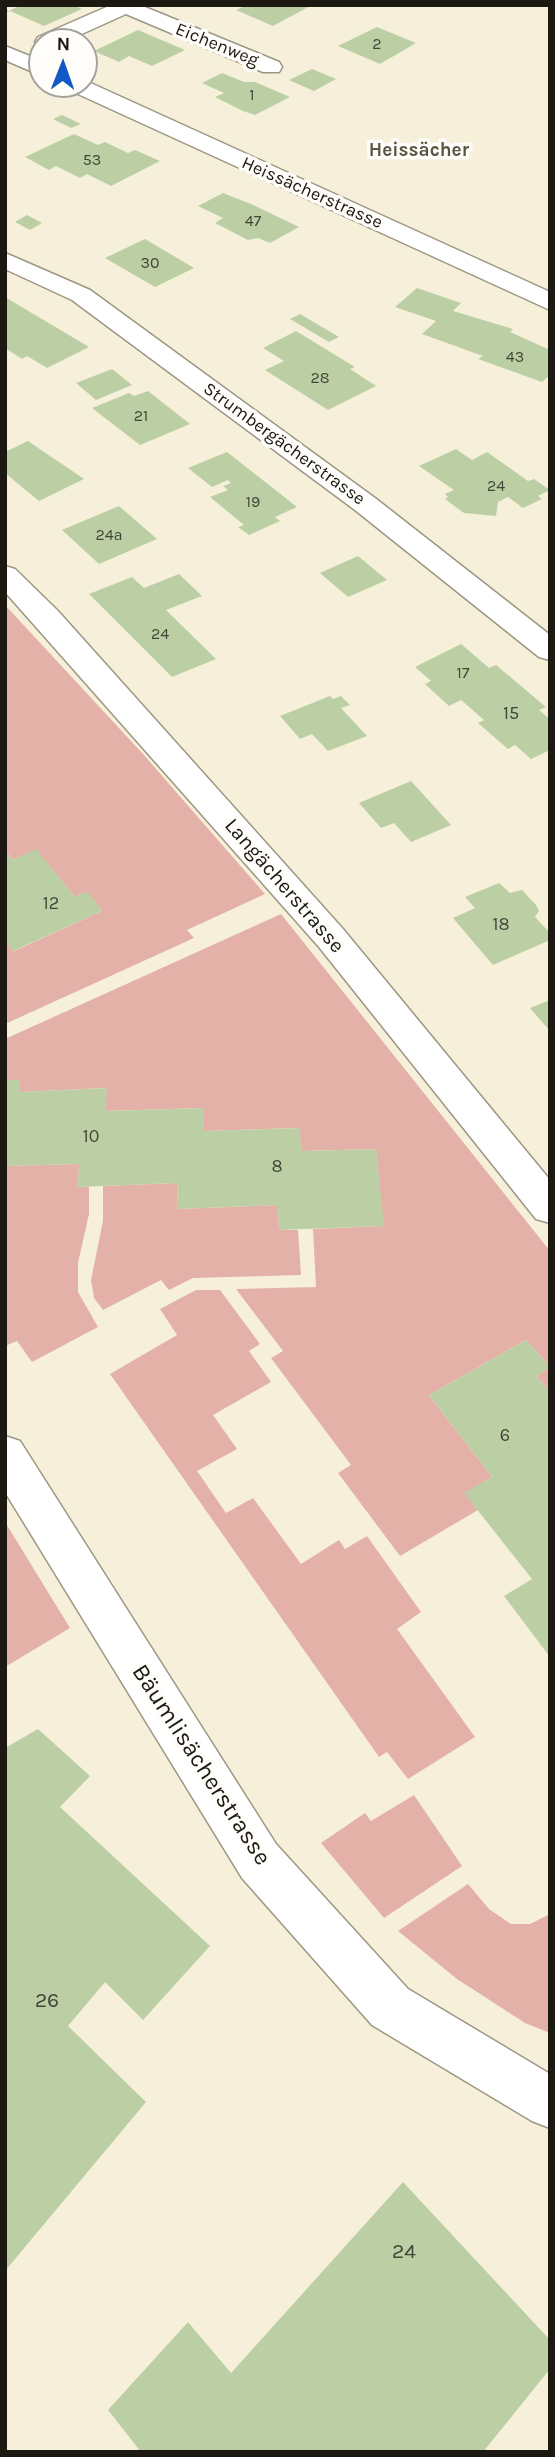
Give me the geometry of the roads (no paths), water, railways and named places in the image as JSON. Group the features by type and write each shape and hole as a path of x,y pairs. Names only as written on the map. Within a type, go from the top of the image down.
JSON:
{"street":[{"name":"Eichenweg","path":"76,28 123,6 271,67"},
{"name":"Eichenweg","path":"10,54 28,48"},
{"path":"10,54 28,62"},
{"name":"Heissächerstrasse","path":"98,95 550,302"},
{"name":"Strumbergächerstrasse","path":"5,260 81,295 365,503 550,649"},
{"name":"Langächerstrasse","path":"5,575 47,618 331,938 550,1208"},
{"name":"Bäumlisächerstrasse","path":"5,1454 259,1861 390,2007 550,2103"}],"district":[{"name":"Heissächer","path":"419,151"}]}
